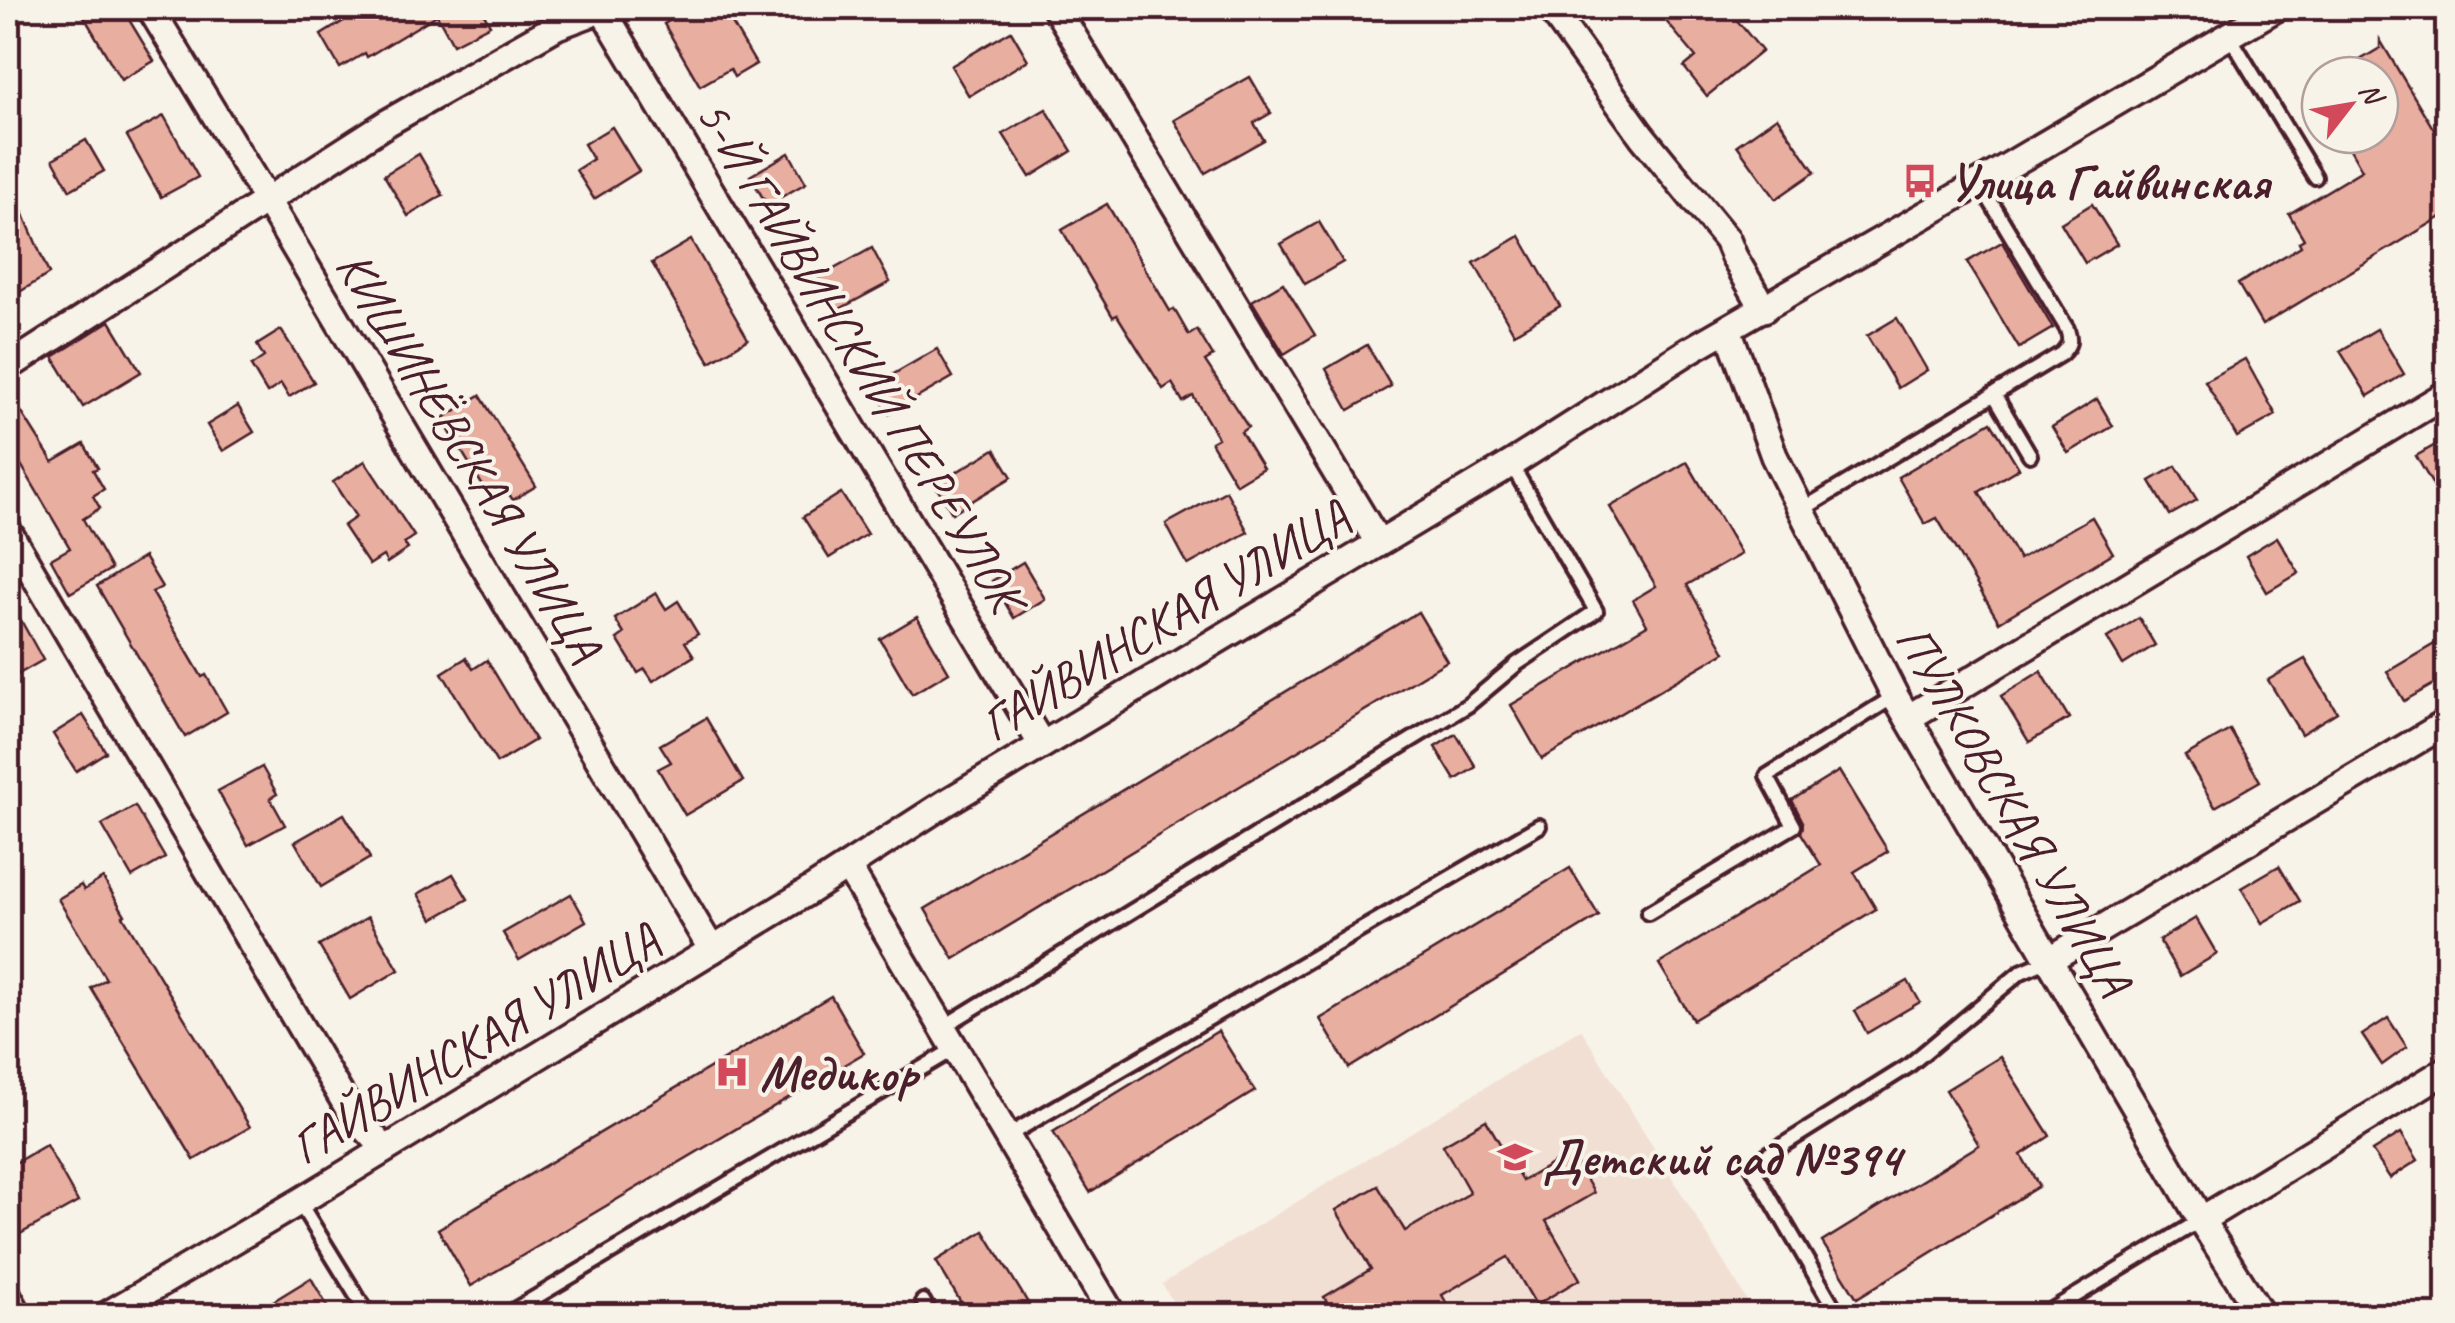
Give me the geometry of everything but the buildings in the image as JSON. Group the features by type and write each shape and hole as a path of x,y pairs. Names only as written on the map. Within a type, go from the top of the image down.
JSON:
{"street":[{"name":"КИШИНЁВСКАЯ УЛИЦА","path":"150,8 712,950"},
{"path":"8,367 387,123 557,26 604,8"},
{"name":"5-Й ГАЙВИНСКИЙ ПЕРЕУЛОК","path":"604,8 1042,745"},
{"path":"1056,8 1378,542"},
{"path":"1550,8 1642,136 1727,240 1764,309"},
{"name":"ГАЙВИНСКАЯ УЛИЦА","path":"105,1316 712,950 944,804 1511,464 1690,350 1979,182 2234,23 2276,8"},
{"name":"ПУЛКОВСКАЯ УЛИЦА","path":"1728,329 1774,456 1901,707 2201,1220 2262,1316"},
{"path":"1901,707 2448,394"},
{"path":"8,530 350,1110 385,1149"},
{"path":"2049,960 2448,722"},
{"path":"848,867 1113,1316"},
{"path":"2201,1220 2448,1069"},
{"path":"8,1296 19,1316"}],"lane":[{"path":"2234,23 2315,177"},
{"path":"1800,511 2068,347 2071,339 2067,329 1979,182"},
{"path":"1994,394 2030,455"},
{"path":"504,1316 949,1038 1468,705 1516,664 1596,611 1511,464"},
{"path":"1648,913 1794,826 1768,776 1901,707"},
{"path":"1007,1136 1538,826"},
{"path":"1839,1316 1751,1165 1908,1068 2021,972 2049,960"},
{"path":"299,1202 369,1316"},
{"path":"2042,1316 2063,1310 2201,1220"},
{"path":"923,1301 931,1316"}],"shaded area":[{"name":"Детский сад №394","path":"1581,1029 1756,1315 1181,1315 1162,1284"}],"place":[{"name":"Улица Гайвинская","path":"1920,181"},
{"name":"Медикор","path":"732,1072"},
{"name":"Детский сад №394","path":"1515,1157"}]}
